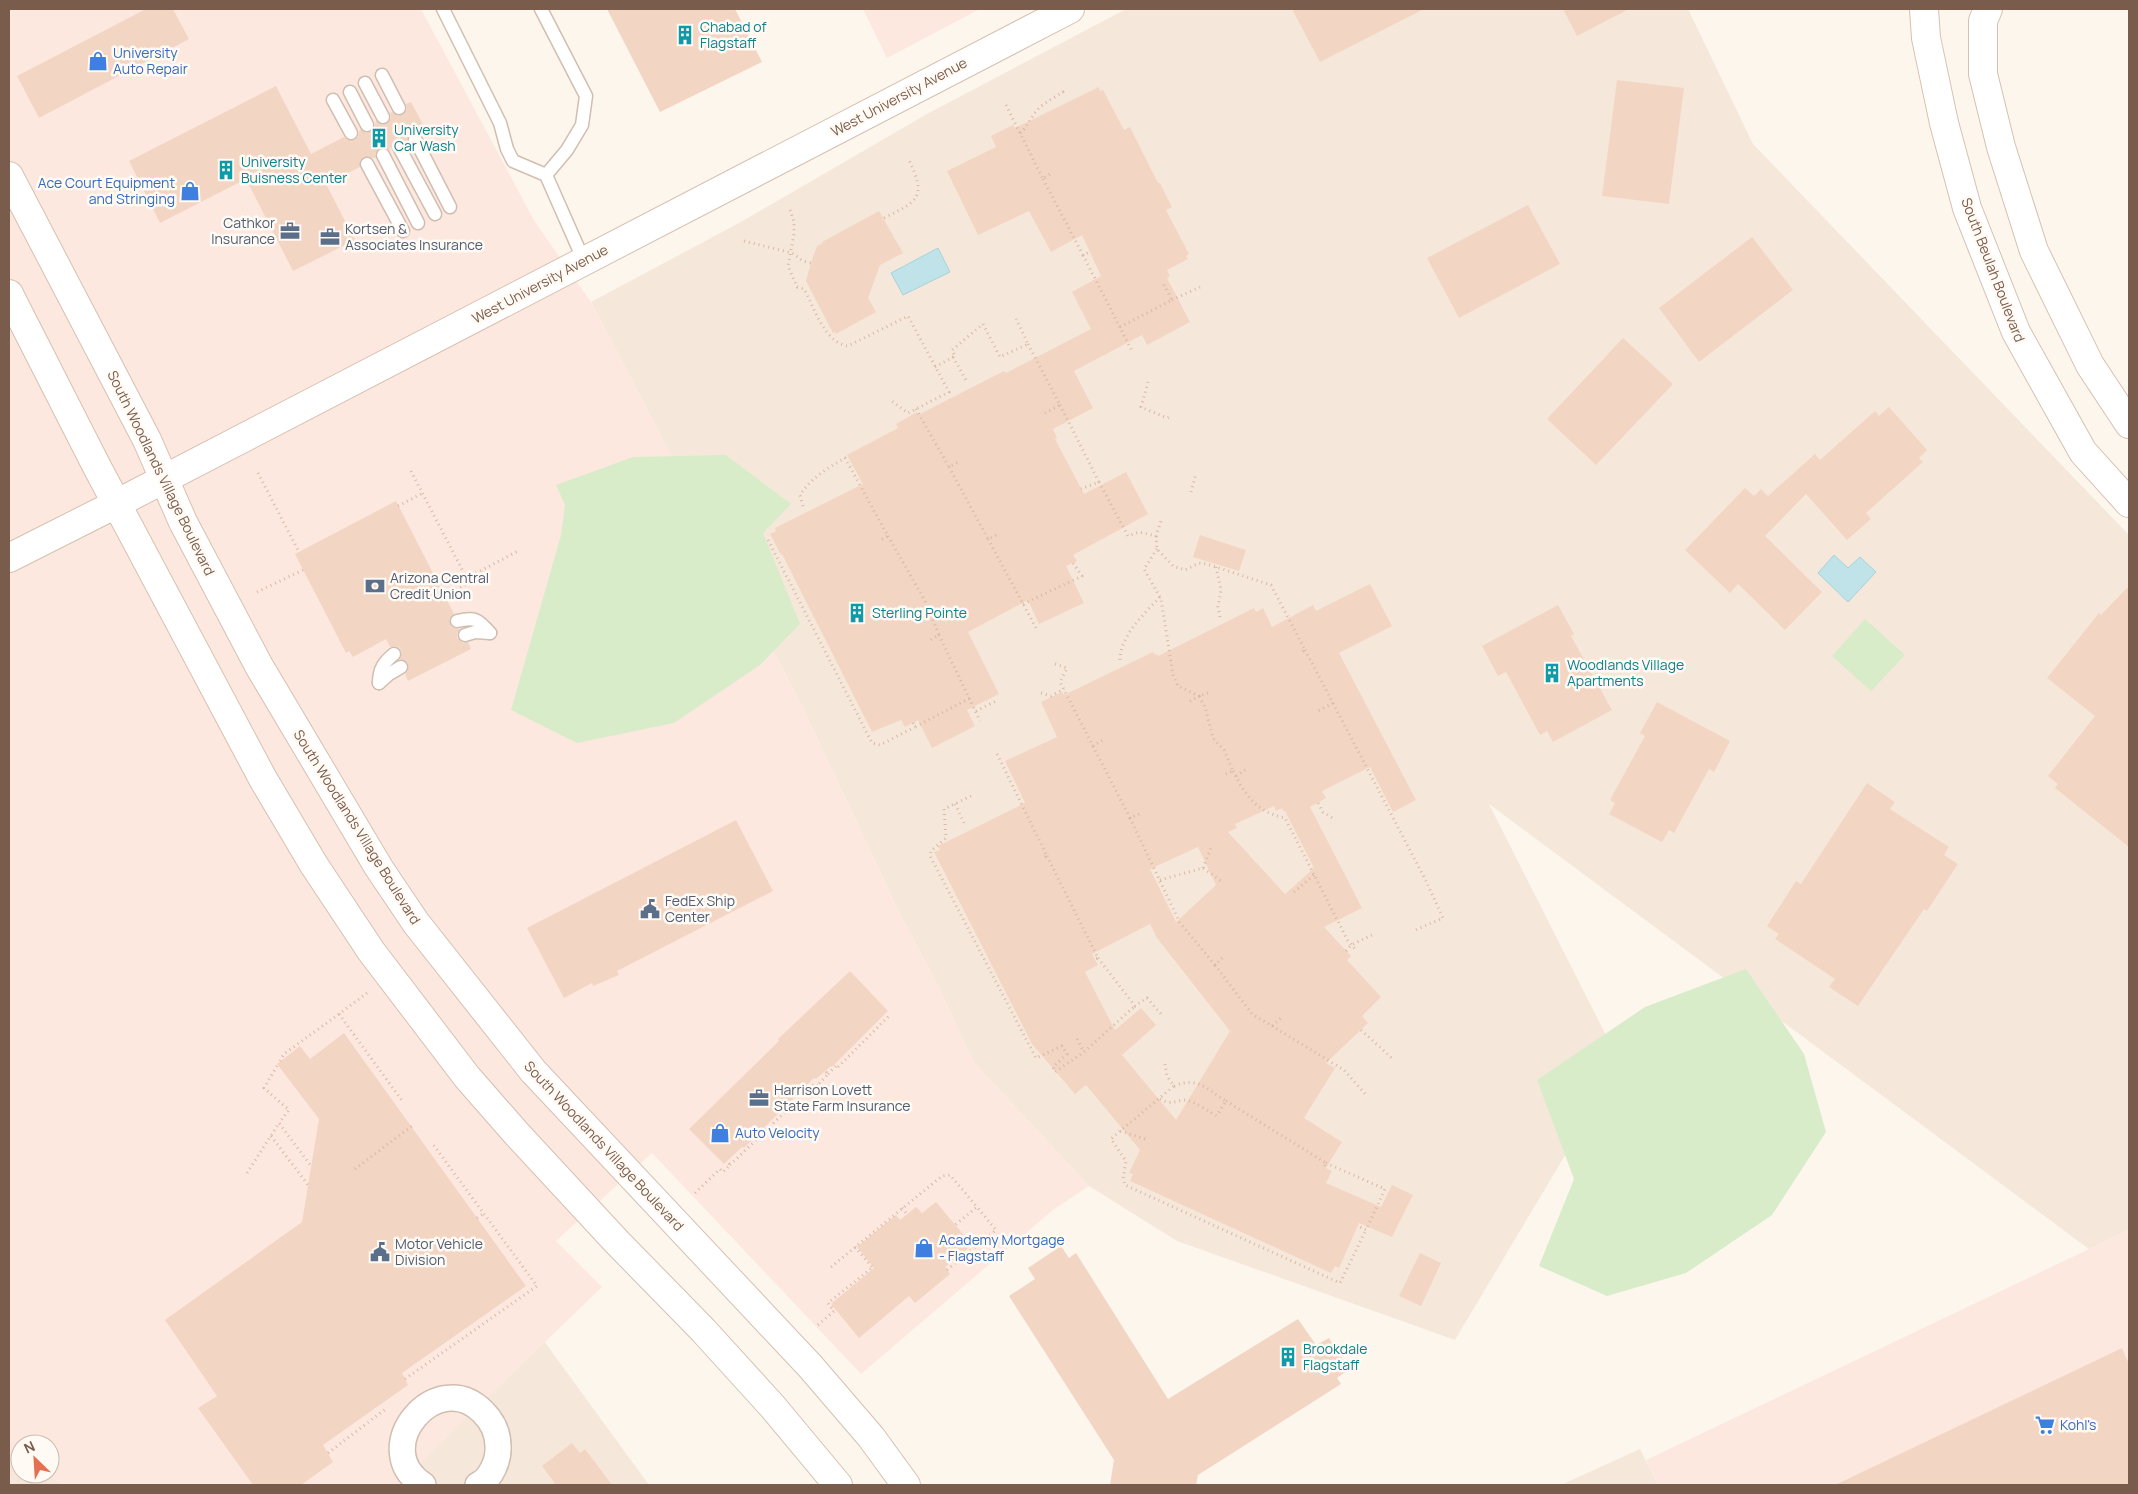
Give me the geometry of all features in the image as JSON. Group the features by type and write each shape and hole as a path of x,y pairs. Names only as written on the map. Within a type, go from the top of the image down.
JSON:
{"street":[{"name":"West University Avenue","path":"9,558 1070,9"},
{"name":"South Beulah Boulevard","path":"1924,9 1926,38 1944,123 1967,208 2016,332 2083,452 2129,503"},
{"path":"1988,9 1983,21 1984,74 2001,147 2034,250 2090,365 2129,424"},
{"name":"South Woodlands Village Boulevard","path":"9,176 147,440 183,522 259,666 374,860 416,923 532,1071 810,1366 871,1437 906,1485"},
{"path":"9,294 116,504 263,778 342,908 421,1018 467,1078 616,1241 703,1330 773,1407 838,1485"},
{"path":"423,1485 416,1481 407,1468 402,1451 404,1435 410,1420 422,1408 436,1401 451,1399 465,1401 479,1408 489,1419 496,1432 498,1447 496,1462 483,1484"}],"lane":[{"path":"443,9 500,123 507,149 513,161 546,175 584,261"},
{"path":"541,9 586,96 582,125 567,150 546,175"},
{"path":"382,75 399,108"},
{"path":"365,83 382,117"},
{"path":"350,92 367,125"},
{"path":"333,100 351,133"},
{"path":"415,139 450,207"},
{"path":"399,147 435,214"},
{"path":"383,155 418,224"},
{"path":"367,164 403,232"},
{"path":"457,621 470,618 481,622 490,633 475,632 465,635"},
{"path":"394,654 385,662 379,673 379,683 401,667"}],"path":[{"path":"1020,133 1046,102 1063,92 1065,96"},
{"path":"1006,105 1134,353"},
{"path":"884,218 910,205 918,193 918,180 909,160"},
{"path":"1043,179 1050,174"},
{"path":"790,210 794,222 792,253 788,266 792,278 797,286 804,289 830,338 839,345 848,346 908,316 949,392 908,413 889,399"},
{"path":"744,241 792,253 803,261 811,263"},
{"path":"1083,255 1090,252"},
{"path":"1162,281 1172,300"},
{"path":"1120,327 1200,287"},
{"path":"1016,319 1128,536 1139,532 1156,536"},
{"path":"967,382 953,358 955,356 952,350 983,324 1000,358 1028,344"},
{"path":"935,367 953,358"},
{"path":"1148,382 1142,407 1166,418 1172,416"},
{"path":"1045,413 1060,405"},
{"path":"916,408 1036,628"},
{"path":"803,506 800,495 805,488 822,472 845,458 925,601 980,721"},
{"path":"949,467 960,461"},
{"path":"411,471 469,583 446,594"},
{"path":"258,474 299,552"},
{"path":"1191,492 1196,474"},
{"path":"1081,489 1099,482"},
{"path":"398,506 423,494"},
{"path":"1162,521 1156,536 1157,549 1144,569 1160,596 1173,675 1178,686 1200,696 1213,738 1224,750 1245,793 1257,806 1270,815 1284,818 1351,945 1356,950"},
{"path":"988,539 999,534"},
{"path":"879,541 888,536"},
{"path":"768,540 872,743 880,745 914,725 970,698"},
{"path":"1157,549 1173,566 1184,570 1199,563 1271,585 1303,651 1333,703 1443,918 1413,931"},
{"path":"467,578 520,550"},
{"path":"1023,604 1082,576 1073,563"},
{"path":"1216,567 1221,590 1218,607 1220,617"},
{"path":"257,592 303,570"},
{"path":"1120,660 1120,649 1140,618 1160,596"},
{"path":"930,640 939,635"},
{"path":"1055,664 1067,668 1060,682 1130,818 1180,923 1252,1014 1344,1070 1367,1096"},
{"path":"1041,694 1051,696 1064,689"},
{"path":"1187,703 1208,693"},
{"path":"976,711 998,700"},
{"path":"1318,711 1333,703"},
{"path":"1093,746 1103,740"},
{"path":"997,754 1045,857 1096,959 1135,1006"},
{"path":"1236,776 1246,769"},
{"path":"1223,775 1233,771"},
{"path":"971,796 944,810 946,838 931,851 930,856 1036,1058 1062,1046 1067,1054 1052,1068 1055,1072 1084,1052 1135,1006 1147,998 1161,1014"},
{"path":"1318,803 1323,812 1334,819"},
{"path":"955,804 965,825"},
{"path":"1130,818 1140,814"},
{"path":"1203,868 1211,848"},
{"path":"1160,880 1203,868"},
{"path":"1203,868 1221,881"},
{"path":"1294,892 1314,875"},
{"path":"1346,951 1351,945 1372,935"},
{"path":"1215,965 1223,957"},
{"path":"280,1061 284,1054 371,990"},
{"path":"339,1014 404,1102"},
{"path":"695,1193 720,1169 723,1172 815,1084 817,1086 826,1073 836,1066 837,1068 890,1016"},
{"path":"1272,1026 1282,1017"},
{"path":"1361,1030 1394,1060"},
{"path":"1077,1039 1084,1052"},
{"path":"1165,1064 1167,1076 1174,1086"},
{"path":"247,1173 289,1110 264,1088 277,1066"},
{"path":"1186,1081 1194,1082 1325,1165 1386,1189 1340,1283 1125,1186 1123,1179 1126,1161 1111,1139 1174,1086 1186,1081"},
{"path":"1160,1099 1169,1104 1186,1100 1196,1102 1203,1109 1216,1116 1226,1101"},
{"path":"279,1123 311,1166"},
{"path":"355,1169 412,1126"},
{"path":"1120,1131 1144,1139"},
{"path":"271,1136 308,1185"},
{"path":"405,1379 537,1286 482,1214 432,1143"},
{"path":"727,1161 730,1165"},
{"path":"832,1267 942,1176 950,1176 996,1230 947,1270"},
{"path":"955,1225 977,1207"},
{"path":"902,1208 907,1214"},
{"path":"477,1218 482,1214"},
{"path":"1358,1226 1366,1230"},
{"path":"818,1325 834,1311 828,1303 872,1267 855,1248"},
{"path":"411,1374 414,1380"},
{"path":"328,1453 388,1407"}],"shaded area":[{"path":"9,9 421,9 535,222 591,302 800,702 898,910 939,988 974,1063 1089,1186 1053,1210 861,1374 652,1153 556,1241 602,1287 397,1485 63,1485 60,1483 60,1434 10,1434 9,1451"},
{"path":"863,9 980,9 887,58"},
{"path":"1126,9 1688,9 1753,144 2129,535 2129,1230 2089,1249 1489,804 1620,1063 1455,1340 1177,1241 1089,1186 974,1063 939,988 898,910 800,702 591,302 739,223 927,114"},
{"path":"2129,1230 2129,1485 1658,1485 1646,1460"},
{"path":"544,1341 649,1485 397,1485"},
{"path":"1640,1449 1658,1485 1561,1485"},
{"path":"9,1451 10,1484 60,1483 63,1485 9,1485"}],"green space":[{"path":"726,455 791,504 763,533 800,624 760,665 674,723 577,743 511,710 561,535 565,505 556,485 633,457"},
{"path":"1865,619 1905,655 1871,691 1832,656"},
{"path":"1746,969 1804,1054 1826,1132 1772,1215 1686,1273 1607,1296 1539,1266 1574,1179 1537,1080 1645,1007"}],"water":[{"path":"938,248 950,272 903,295 891,273"},
{"path":"1834,555 1848,568 1860,557 1876,572 1848,602 1818,573"}],"building":[{"name":"University Auto Repair","path":"146,9 173,9 189,39 39,118 17,76"},
{"name":"Chabad of Flagstaff","path":"607,9 735,9 762,62 660,112"},
{"path":"1292,9 1424,9 1320,62"},
{"path":"1563,9 1629,9 1577,36"},
{"path":"1617,80 1684,88 1669,204 1602,196"},
{"name":"University Buisness Center","path":"276,86 311,154 344,137 347,140 354,140 358,137 360,129 366,133 371,132 374,129 376,120 382,125 387,124 391,118 390,113 392,112 398,116 403,115 407,109 406,104 411,102 427,132 422,135 416,131 411,132 406,143 403,140 396,140 392,143 390,151 384,147 379,148 375,154 376,158 364,157 360,160 360,167 326,184 355,240 293,271 246,179 160,223 129,161"},
{"path":"1099,87 1100,91 1103,90 1124,130 1130,127 1172,207 1166,210 1189,254 1186,256 1188,259 1167,270 1170,276 1167,278 1190,322 1147,345 1142,335 1074,371 1093,408 1053,429 1057,438 1055,439 1084,494 1126,472 1148,514 1073,555 1077,561 1066,566 1084,603 1039,624 1028,600 968,632 999,694 967,710 975,726 932,748 918,720 905,727 901,720 872,732 782,554 770,534 776,531 775,528 863,484 847,455 898,428 896,424 917,412 918,415 1004,371 1006,373 1091,329 1072,292 1101,276 1082,235 1051,252 1029,211 978,235 947,171 996,147 991,136 1013,125 1015,128"},
{"path":"1528,205 1560,264 1459,318 1427,258"},
{"path":"879,211 903,253 880,265 868,298 876,312 836,334 835,332 833,333 806,281 817,246"},
{"path":"1752,237 1793,290 1699,362 1659,308"},
{"path":"1623,338 1673,384 1596,465 1547,419"},
{"path":"1889,407 1927,450 1919,458 1923,462 1866,513 1871,519 1847,540 1806,494 1765,536 1822,592 1785,630 1738,584 1730,593 1685,550 1745,488 1754,496 1761,489 1768,496 1815,454 1820,460 1875,411 1879,416"},
{"name":"Arizona Central Credit Union","path":"396,501 454,614 449,619 451,626 455,629 460,629 457,633 457,638 463,643 468,642 471,649 408,681 405,674 408,671 408,663 400,659 402,653 400,648 396,646 390,647 386,639 353,657 349,651 346,653 295,554"},
{"path":"1200,535 1246,550 1239,571 1193,557"},
{"path":"1370,584 1392,626 1339,653 1416,800 1393,812 1370,767 1322,791 1326,798 1310,807 1362,908 1324,927 1351,956 1347,960 1381,997 1362,1016 1368,1023 1326,1063 1335,1068 1304,1118 1342,1142 1326,1168 1332,1171 1326,1183 1381,1207 1392,1185 1413,1195 1392,1237 1359,1223 1339,1268 1335,1266 1331,1273 1130,1181 1133,1174 1129,1173 1140,1150 1086,1085 1075,1094 1032,1044 934,852 940,850 938,846 1025,803 1005,761 1057,737 1041,702 1062,692 1064,695 1153,652 1158,656 1254,608 1256,612 1263,608 1272,627 1313,605 1316,611","holes":["1274,806 1276,811 1282,808 1285,811 1314,868 1285,894 1228,832 1237,828 1235,824","1198,847 1216,885 1176,922 1150,869","1150,924 1157,938 1230,1031 1176,1120 1122,1055 1156,1025 1141,1008 1115,1030 1085,972 1098,965 1092,954"]},
{"path":"2129,586 2129,847 2055,788 2058,784 2048,776 2095,716 2047,678 2099,613 2101,615"},
{"name":"Woodlands Village Apartments","path":"1558,605 1574,634 1571,636 1612,710 1553,742 1547,731 1540,735 1506,672 1498,676 1482,646"},
{"name":"Woodlands Village Apartments","path":"1657,702 1730,741 1714,772 1709,769 1674,833 1669,830 1662,842 1609,814 1615,803 1610,800 1645,736 1640,733"},
{"path":"1867,783 1895,802 1890,809 1949,847 1944,855 1958,864 1927,911 1924,909 1858,1006 1829,987 1835,979 1775,939 1779,934 1767,926 1796,881 1801,884"},
{"name":"FedEx Ship Center","path":"736,820 773,891 617,971 619,975 593,986 592,983 564,998 527,928"},
{"path":"850,971 888,1011 832,1067 816,1079 814,1078 744,1148 742,1147 724,1164 689,1129 779,1041 778,1039"},
{"name":"Motor Vehicle Division","path":"344,1033 526,1286 402,1373 408,1385 323,1445 333,1462 301,1485 253,1485 198,1408 217,1396 165,1320 302,1222 319,1119 277,1064 300,1046 310,1059"},
{"path":"936,1202 972,1245 945,1267 950,1274 915,1303 909,1296 859,1338 831,1304 874,1268 857,1247 896,1215 900,1220 916,1207 922,1213"},
{"name":"Brookdale Flagstaff","path":"1061,1246 1069,1258 1076,1253 1168,1399 1298,1319 1316,1345 1329,1338 1349,1369 1337,1378 1341,1384 1198,1475 1196,1485 1110,1485 1114,1460 1009,1296 1035,1279 1028,1268"},
{"path":"1420,1253 1441,1263 1421,1306 1399,1296"},
{"name":"Kohl's","path":"2122,1348 2129,1364 2129,1485 1835,1485"},
{"path":"572,1443 580,1453 585,1449 612,1485 556,1485 542,1466"}],"place":[{"name":"Chabad of Flagstaff","path":"685,35"},
{"name":"University Auto Repair","path":"98,61"},
{"name":"University Car Wash","path":"379,138"},
{"name":"University Buisness Center","path":"226,170"},
{"name":"Ace Court Equipment and Stringing","path":"190,191"},
{"name":"Cathkor Insurance","path":"290,231"},
{"name":"Kortsen & Associates Insurance","path":"330,237"},
{"name":"Arizona Central Credit Union","path":"375,586"},
{"name":"Sterling Pointe","path":"857,613"},
{"name":"Woodlands Village Apartments","path":"1552,673"},
{"name":"FedEx Ship Center","path":"650,909"},
{"name":"Harrison Lovett State Farm Insurance","path":"759,1098"},
{"name":"Auto Velocity","path":"720,1133"},
{"name":"Academy Mortgage - Flagstaff","path":"924,1248"},
{"name":"Motor Vehicle Division","path":"380,1252"},
{"name":"Brookdale Flagstaff","path":"1288,1357"},
{"name":"Kohl's","path":"2045,1425"}]}
